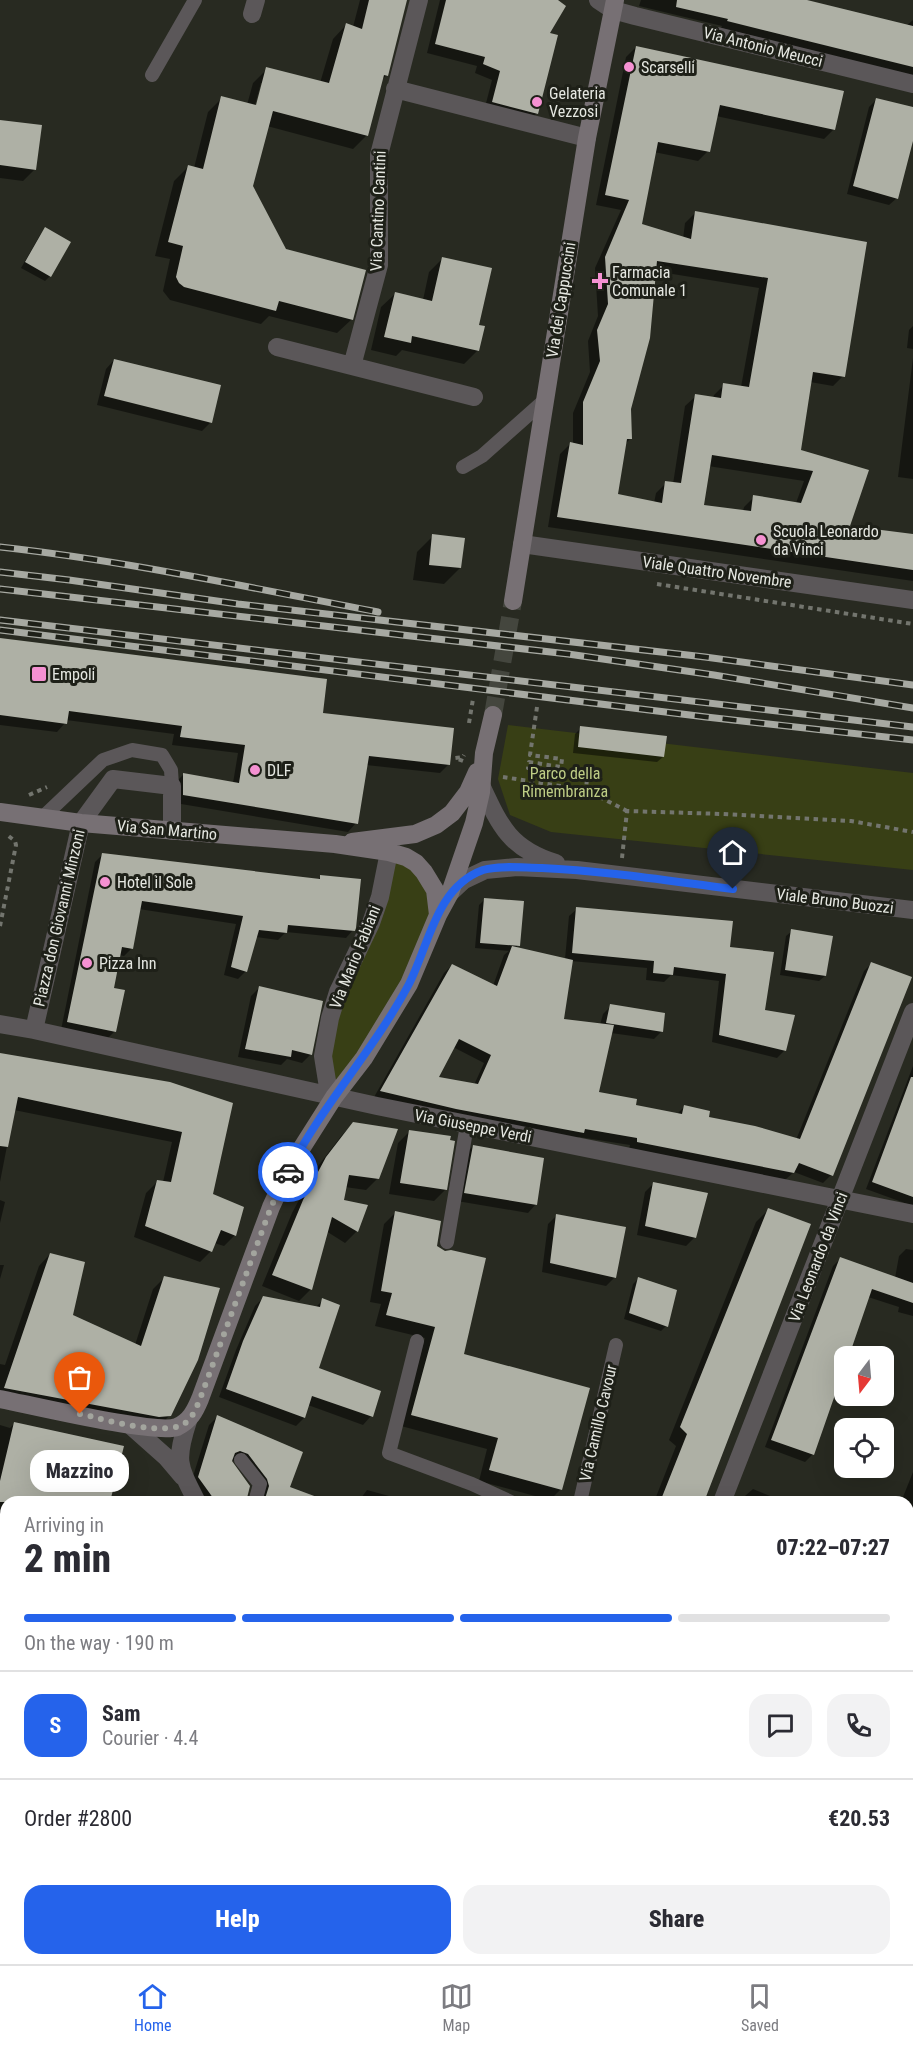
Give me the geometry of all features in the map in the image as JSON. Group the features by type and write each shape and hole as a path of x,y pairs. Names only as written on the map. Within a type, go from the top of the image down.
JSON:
{"main road":[{"name":"Via dei Cappuccini","path":"513,601 609,3"},
{"path":"0,1399 130,1425 170,1429 188,1421 200,1399 271,1207 289,1168 334,1097 364,1058 409,984 435,921 450,892 474,823 484,753 493,715"},
{"path":"335,844 376,837 415,834 436,825 452,813 468,792 484,753"},
{"name":"Via San Martino","path":"3,820 42,818 335,844"},
{"path":"335,844 388,852 406,857 416,863 435,890 435,921"}],"street":[{"name":"Via Cantino Cantini","path":"352,366 379,265 378,169 381,143 419,0"},
{"name":"Via Antonio Meucci","path":"609,3 913,84"},
{"path":"395,89 587,138"},
{"path":"277,347 474,398"},
{"name":"Viale Quattro Novembre","path":"522,544 913,600"},
{"name":"Piazza don Giovanni Minzoni","path":"0,1024 34,1030 81,823 113,779 171,786"},
{"name":"Viale Bruno Buozzi","path":"481,785 507,834 534,857 578,870"},
{"path":"171,786 172,831"},
{"name":"Via Mario Fabiani","path":"334,1097 327,1081 323,1056 330,1018 338,992 374,914 384,880 388,852"},
{"name":"Viale Bruno Buozzi","path":"450,892 464,880 485,870 517,867 578,870 913,910"},
{"name":"Via Leonardo da Vinci","path":"724,1496 913,1012"},
{"name":"Via Giuseppe Verdi","path":"34,1030 467,1125 913,1214"},
{"path":"188,1421 180,1450 179,1464 194,1496"},
{"path":"130,1425 166,1457 186,1480"}],"lane":[{"path":"152,75 195,0"},
{"path":"463,467 482,456 545,400"},
{"path":"42,818 103,760 132,750 162,755 171,770 171,786"},
{"path":"447,1242 467,1125"},
{"path":"417,1341 389,1453 498,1496"},
{"name":"Via Camillo Cavour","path":"581,1496 616,1345"},
{"path":"241,1460 260,1484 257,1496"}],"path":[{"path":"650,582 661,586 913,624"},
{"path":"537,707 528,768 587,778 586,790"},
{"path":"529,762 561,767 562,759 530,754"},
{"path":"503,777 586,790 627,811 851,821 913,832"},
{"path":"620,875 627,811"},
{"path":"0,926 16,845 15,841 4,833 3,820"}],"green space":[{"name":"Parco della Rimembranza","path":"508,725 913,773 913,870 551,832 510,815 498,779"},
{"path":"389,852 424,872 433,928 334,1097 327,1081 338,992"}],"building":[{"path":"369,0 407,0 388,76 384,75 368,136 273,111 253,186 286,249 366,270 353,320 279,301 276,311 184,287 176,277 183,246 168,242 188,165 203,169 221,96 256,105 266,67 329,83 346,23 362,29"},
{"path":"446,0 558,0 566,6 550,33 558,35 538,114 492,102 500,71 483,64 485,57 435,44"},
{"path":"677,0 807,0 913,26 913,67 676,7"},
{"path":"636,46 844,91 835,130 720,105 710,152 658,142 642,224 691,239 695,211 867,242 845,377 813,372 801,450 869,470 850,526 913,534 913,570 557,517 570,442 583,445 583,402 600,361 597,330 608,304 605,257 629,200 605,195","holes":["657,261 768,278 749,387 723,383 721,398 695,394 681,483 665,481 662,503 618,494 627,439 632,439 631,409 650,338","712,455 813,471 801,503 753,495 751,511 704,505"]},
{"path":"876,98 913,107 913,141 898,199 853,186"},
{"path":"0,120 42,125 36,170 0,165"},
{"path":"45,227 71,242 51,277 25,262"},
{"path":"442,257 492,268 479,325 485,326 479,351 412,336 411,343 384,337 395,292 432,301"},
{"path":"114,359 221,385 212,423 104,396"},
{"path":"432,534 465,538 461,568 429,565"},
{"path":"0,638 327,679 323,713 454,728 450,765 369,756 358,824 183,795 183,773 239,783 245,745 180,737 182,726 69,711 67,724 0,715"},
{"path":"580,726 667,736 664,757 578,747"},
{"path":"102,853 320,879 320,875 361,879 356,928 355,931 288,925 287,933 259,930 247,972 231,967 243,916 142,901 133,949 122,947 114,988 125,990 116,1032 67,1022"},
{"path":"484,898 524,901 520,946 480,943"},
{"path":"576,907 733,921 730,947 774,952 765,1010 795,1015 786,1051 719,1035 726,974 674,967 673,975 653,973 654,961 572,953"},
{"path":"791,929 833,936 826,976 785,970"},
{"path":"512,946 573,960 564,1019 614,1025 599,1092 637,1099 636,1105 682,1114 684,1105 710,1111 709,1117 755,1126 800,1139 871,962 912,977 833,1176 799,1163 794,1173 637,1142 637,1138 585,1129 584,1133 456,1109 380,1091 452,964 497,986","holes":["459,1039 491,1055 478,1084 439,1077"]},
{"path":"259,986 323,1001 312,1055 292,1050 291,1057 245,1049"},
{"path":"610,1004 665,1013 663,1032 606,1023"},
{"path":"0,1053 170,1082 233,1103 213,1194 244,1207 236,1236 221,1230 212,1252 145,1226 157,1180 171,1182 182,1132 18,1097 8,1147 0,1146"},
{"path":"911,1077 913,1077 913,1197 872,1182"},
{"path":"353,1122 398,1129 379,1179 349,1175 344,1200 368,1205 358,1232 332,1217 312,1290 272,1275 303,1200 326,1157"},
{"path":"409,1130 451,1136 450,1140 455,1141 447,1190 400,1183"},
{"path":"473,1145 544,1158 537,1205 464,1193"},
{"path":"653,1182 708,1193 696,1238 645,1226"},
{"path":"768,1208 811,1224 706,1496 662,1496 687,1434 680,1427"},
{"path":"395,1211 441,1221 437,1246 445,1251 451,1250 486,1258 464,1354 590,1388 562,1490 489,1470 498,1438 411,1415 435,1327 386,1315 392,1293 381,1291"},
{"path":"556,1214 626,1227 616,1278 550,1263"},
{"path":"50,1253 85,1262 73,1315 141,1346 164,1276 220,1288 198,1360 171,1416 159,1417 4,1388"},
{"path":"840,1257 913,1283 913,1303 872,1289 852,1346 834,1346 834,1398 814,1455 771,1440"},
{"path":"638,1277 677,1290 668,1327 629,1313"},
{"path":"263,1296 320,1307 322,1298 340,1305 319,1368 381,1391 373,1417 312,1396 305,1418 226,1389 243,1341"},
{"path":"217,1415 303,1452 290,1487 314,1496 266,1496 269,1486 267,1479 248,1454 240,1451 235,1453 232,1461 250,1486 248,1496 212,1496 198,1477"},
{"path":"14,1422 124,1446 112,1496 0,1496 0,1481"}],"tunnel":[{"path":"493,715 513,601"}],"railway":[{"path":"0,547 142,567 378,612"},
{"path":"0,572 238,604 705,657 913,685"},
{"path":"0,589 568,654 714,675 913,708"},
{"path":"0,620 913,727"},
{"path":"0,630 706,717 913,740"}],"way so far":[{"path":"80,1414 142,1427 170,1429 188,1421 200,1399 271,1207 288,1172"}],"place":[{"name":"Scarselli","path":"629,67"},
{"name":"Gelateria Vezzosi","path":"537,102"},
{"name":"Farmacia Comunale 1","path":"600,281"},
{"name":"Scuola Leonardo da Vinci","path":"761,540"},
{"name":"Empoli","path":"39,674"},
{"name":"DLF","path":"255,770"},
{"name":"Hotel il Sole","path":"105,882"},
{"name":"Pizza Inn","path":"87,963"},
{"name":"Mazzino","path":"80,1414"}],"route":[{"path":"288,1172 334,1097 364,1058 409,984 450,892 464,880 485,870 517,867 578,870 733,889"}]}
